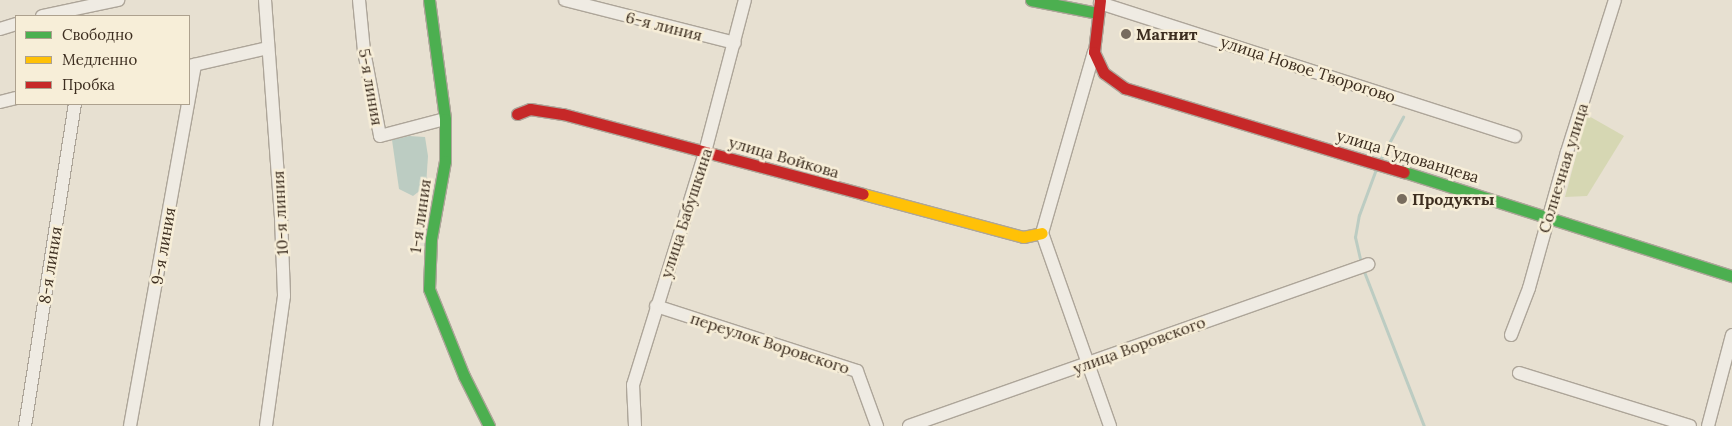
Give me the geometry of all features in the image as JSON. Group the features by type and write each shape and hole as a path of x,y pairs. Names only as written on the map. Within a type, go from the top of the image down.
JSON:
{"street":[{"path":"45,15 60,9 118,0"},
{"name":"10-я линия","path":"265,0 281,217 284,296 266,426"},
{"name":"5-я линия","path":"358,0 364,51 380,136 445,119"},
{"name":"1-я линия","path":"429,0 445,119 445,161 431,239 429,289 464,376 489,426"},
{"name":"6-я линия","path":"565,0 735,43"},
{"name":"улица Бабушкина","path":"634,426 633,385 705,152 745,0"},
{"path":"1031,0 1099,5 1094,52 1042,233 1110,426"},
{"name":"Солнечная улица","path":"1511,335 1529,288 1548,215 1615,0"},
{"name":"улица Новое Творогово","path":"1099,5 1515,136"},
{"path":"0,29 15,24"},
{"path":"192,66 268,48"},
{"name":"улица Гудованцева","path":"1094,52 1104,73 1126,88 1548,215 1732,276"},
{"path":"0,102 15,98"},
{"name":"8-я линия","path":"25,426 75,105"},
{"name":"9-я линия","path":"130,426 185,105"},
{"name":"улица Войкова","path":"517,114 530,109 563,114 1023,237 1042,233"},
{"name":"улица Воровского","path":"909,426 1368,264"},
{"name":"переулок Воровского","path":"656,306 857,371 877,426"},
{"path":"1708,426 1732,335"},
{"path":"1518,373 1690,426"}],"green space":[{"path":"1587,115 1624,136 1587,196 1565,197"}],"shaded area":[{"path":"409,136 425,137 428,156 426,186 413,196 399,189 392,140"}],"waterway":[{"path":"1381,158 1403,117"},
{"path":"1361,263 1355,237 1359,215 1376,169"},
{"path":"1363,269 1424,426"}],"traffic: fast":[{"path":"429,0 445,119 445,161 431,239 429,289 464,376 489,426"},
{"path":"1031,0 1097,13"},
{"path":"1404,172 1732,276"}],"traffic: slow":[{"path":"863,194 1023,237 1042,233"}],"traffic: jam":[{"path":"1100,0 1094,52 1104,73 1125,88 1404,172"},
{"path":"517,114 530,109 563,114 863,194"}],"place":[{"name":"Магнит","path":"1126,34"},
{"name":"Продукты","path":"1402,199"}]}
